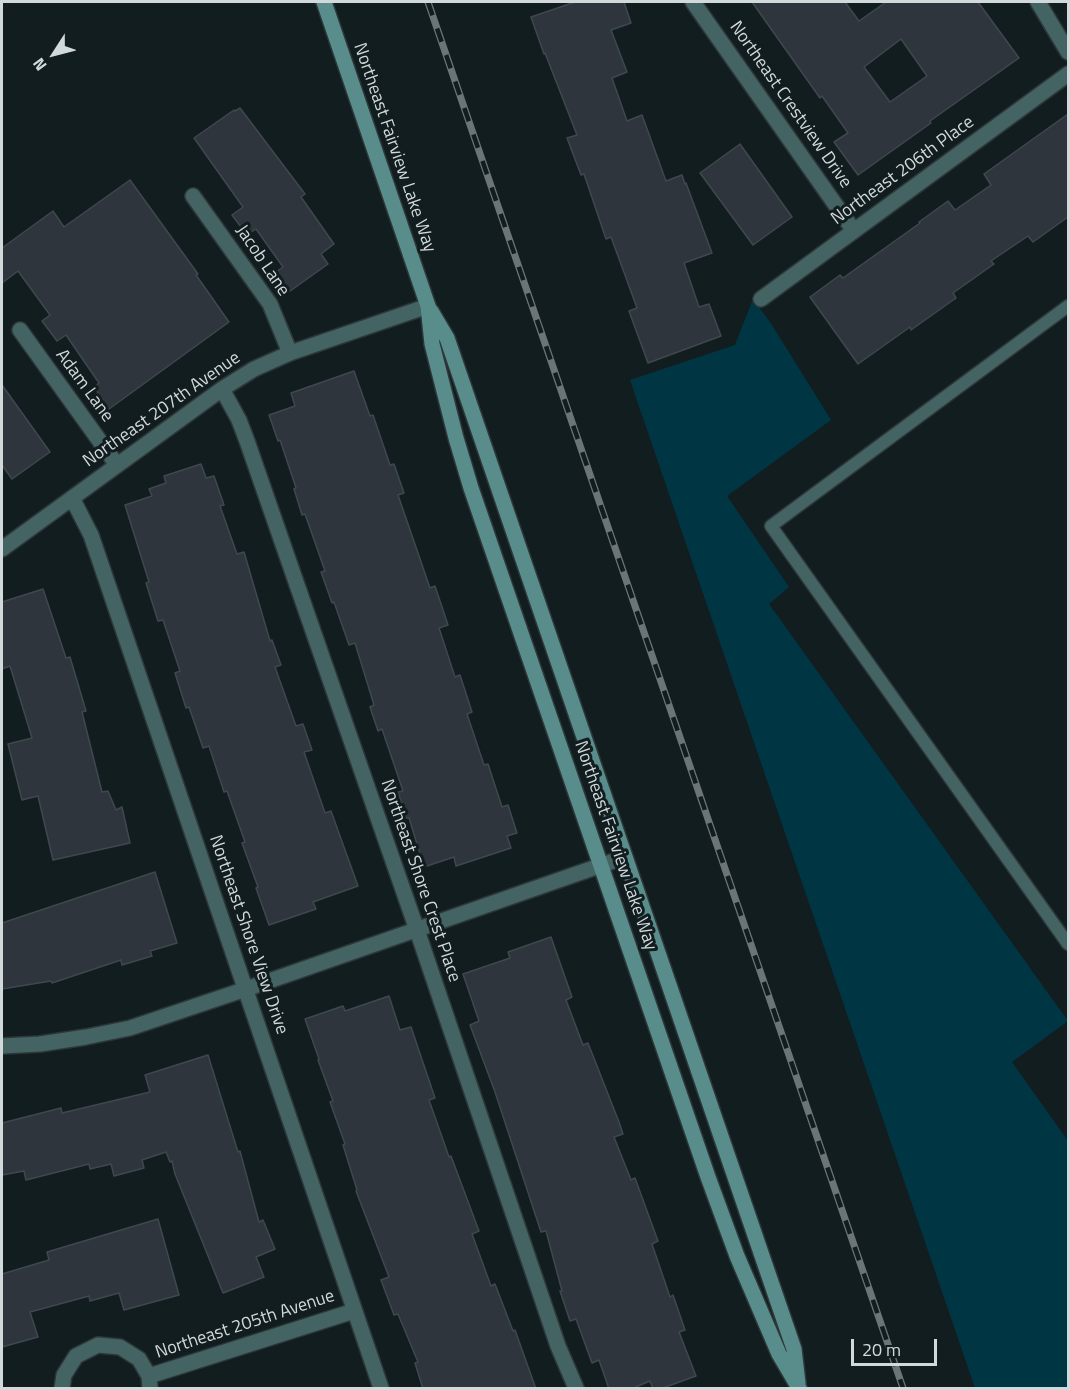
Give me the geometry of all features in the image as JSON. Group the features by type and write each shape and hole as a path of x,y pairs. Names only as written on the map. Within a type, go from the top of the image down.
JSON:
{"street":[{"name":"Northeast Fairview Lake Way","path":"324,2 428,306 447,338 794,1349 798,1388"},
{"name":"Northeast Crestview Drive","path":"693,2 854,231"},
{"path":"1038,2 1068,52"},
{"name":"Northeast 206th Place","path":"761,299 1068,74"},
{"name":"Jacob Lane","path":"193,196 270,304 290,353"},
{"name":"Northeast Fairview Lake Way","path":"428,306 432,344 471,488 708,1177 737,1256 779,1354 798,1388"},
{"name":"Northeast 207th Avenue","path":"2,549 222,389 254,369 290,353 428,306"},
{"name":"Adam Lane","path":"20,330 117,465"},
{"name":"Northeast Shore Crest Place","path":"222,389 239,420 247,441 417,930 558,1346 576,1389"},
{"name":"Northeast Shore View Drive","path":"72,498 92,535 381,1389"},
{"path":"2,1046 40,1044 130,1028 625,857"},
{"name":"Northeast 205th Avenue","path":"62,1389 63,1375 76,1356 98,1345 120,1347 139,1359 149,1382 354,1311"}],"lane":[{"path":"1068,306 771,526 1068,944"}],"shaded area":[{"path":"753,299 772,325 831,420 727,496 789,587 769,604 1068,1021 1012,1062 1068,1141 1068,1388 975,1388 630,380 735,345"}],"building":[{"path":"575,2 624,2 631,23 611,30 627,72 612,78 627,121 642,115 666,181 682,175 712,253 684,263 699,307 709,304 721,336 648,363 629,311 637,308 611,237 606,239 584,174 581,175 567,138 577,135 531,17"},
{"path":"752,2 845,2 859,21 886,2 978,2 1019,58 858,175 834,142 848,133 822,96 820,98","holes":["901,39 927,76 890,102 864,67"]},
{"path":"240,108 305,194 301,197 334,244 321,254 328,264 286,294 272,275 283,267 256,229 247,235 232,215 243,207 194,138"},
{"path":"1068,114 1068,217 1033,242 1028,236 991,261 994,264 953,293 956,298 858,364 810,297 840,275 843,278 948,201 955,210 991,185 984,174"},
{"path":"740,144 792,217 753,245 700,173"},
{"path":"130,180 198,274 196,275 229,322 109,409 94,387 99,383 66,335 57,341 42,321 50,315 18,271 2,283 2,248 53,211 64,227"},
{"path":"354,371 370,416 373,415 390,465 394,464 404,493 398,495 430,588 435,586 448,625 439,628 455,677 460,675 472,712 467,714 484,765 488,764 502,807 508,805 517,833 507,836 511,848 456,866 454,857 424,867 409,818 406,818 398,792 403,791 382,729 378,731 370,707 374,705 355,643 349,645 334,602 332,603 321,572 325,571 305,514 302,515 294,489 296,488 269,415 295,406 291,393"},
{"path":"2,385 50,452 12,479 2,465"},
{"path":"201,464 206,478 214,476 224,505 220,506 237,554 244,552 270,641 272,640 281,665 275,667 296,726 303,724 312,750 304,752 325,813 331,811 358,886 313,902 316,909 269,925 242,843 245,842 227,791 224,792 209,746 203,748 189,707 186,708 175,673 180,671 163,620 158,621 146,583 149,582 125,505 152,496 149,489 166,483 164,476"},
{"path":"43,589 66,658 70,657 86,711 82,712 102,792 108,791 116,810 122,807 130,843 53,860 38,796 22,800 8,744 32,738 10,666 2,669 2,602"},
{"path":"155,872 177,943 150,951 152,956 122,965 121,960 52,983 51,981 2,989 2,923"},
{"path":"551,937 572,997 566,1000 583,1045 588,1043 619,1122 623,1134 614,1137 631,1180 635,1178 658,1241 652,1244 670,1297 673,1295 685,1330 679,1332 696,1376 660,1389 653,1389 650,1381 631,1389 609,1389 599,1360 592,1363 576,1319 570,1321 560,1291 562,1291 546,1231 541,1232 495,1092 470,1025 479,1021 463,974 510,958 508,952"},
{"path":"389,996 400,1030 411,1027 435,1098 429,1100 479,1231 472,1234 491,1286 495,1284 513,1331 515,1330 536,1389 423,1389 415,1363 418,1362 398,1314 394,1315 381,1280 389,1277 356,1191 343,1145 345,1144 330,1102 333,1101 305,1019 343,1006 345,1011"},
{"path":"208,1055 238,1152 240,1151 259,1222 263,1220 275,1249 256,1257 264,1277 223,1293 175,1174 172,1161 170,1162 166,1152 142,1160 144,1168 114,1176 111,1164 90,1169 89,1164 26,1180 24,1171 2,1175 2,1123 61,1108 62,1113 150,1092 145,1075"},
{"path":"158,1219 179,1295 124,1310 119,1293 90,1301 89,1296 30,1312 38,1337 2,1347 2,1274 49,1260 47,1252"}],"railway":[{"path":"428,2 903,1388"}]}
